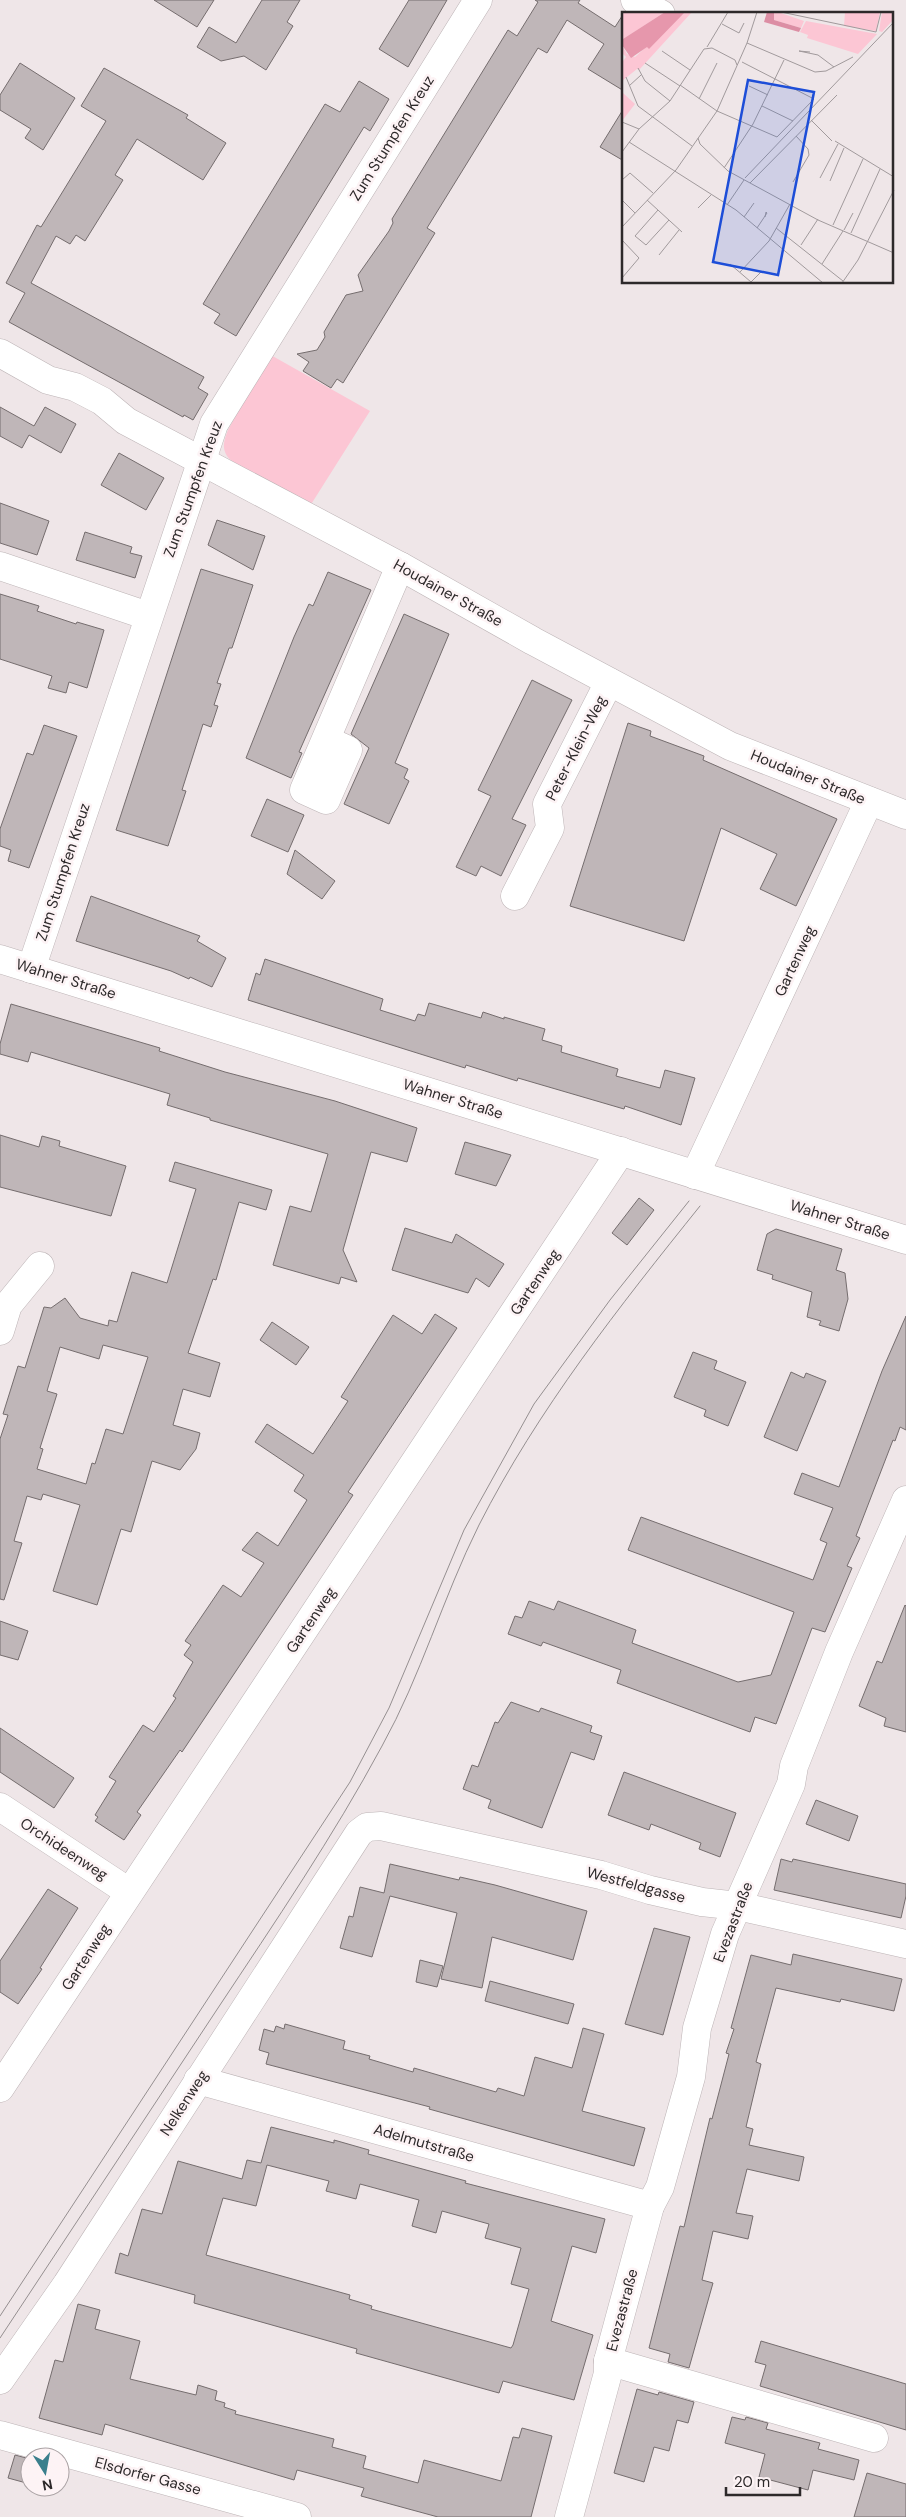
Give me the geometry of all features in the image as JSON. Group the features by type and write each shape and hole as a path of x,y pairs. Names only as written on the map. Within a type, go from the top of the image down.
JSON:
{"street":[{"name":"Zum Stumpfen Kreuz","path":"31,969 214,424 478,0"},
{"path":"635,0 657,12"},
{"name":"Houdainer Straße","path":"0,353 48,380 75,386 102,401 126,421 400,566 609,682 730,746 906,815"},
{"path":"0,566 148,616"},
{"path":"326,740 400,566"},
{"name":"Peter-Klein-Weg","path":"515,896 550,828 546,804 609,682"},
{"name":"Gartenweg","path":"695,1175 869,801"},
{"name":"Wahner Straße","path":"0,959 906,1240"},
{"name":"Gartenweg","path":"0,2088 621,1151"},
{"path":"0,1331 8,1305 40,1266"},
{"name":"Evezastraße","path":"569,2517 608,2373 608,2361 650,2206 660,2187 691,2078 700,2019 725,1934 791,1784 794,1766 839,1652 906,1500"},
{"name":"Orchideenweg","path":"0,1806 129,1892"},
{"name":"Westfeldgasse","path":"367,1827 381,1826 601,1875 650,1890 702,1902 738,1906 906,1944"},
{"name":"Nelkenweg","path":"0,2380 67,2284 359,1833 367,1827"},
{"name":"Adelmutstraße","path":"198,2080 650,2206"},
{"name":"Evezastraße","path":"608,2361 874,2438"},
{"name":"Elsdorfer Gasse","path":"0,2435 297,2517"}],"shaded area":[{"path":"269,354 370,411 310,506 241,467 227,456 224,449 228,430"}],"building":[{"path":"154,0 214,0 197,27"},
{"path":"262,0 300,0 287,22 293,26 266,70 244,56 221,61 197,47 209,27 236,43"},
{"path":"409,0 447,0 408,67 379,49"},
{"path":"535,0 580,0 578,3 615,27 622,16 622,90 588,69 604,44 567,20 547,53 538,48 427,228 435,233 343,383 337,379 331,388 303,371 309,362 297,354 317,350 325,337 324,332 346,295 363,291 358,275 389,231 393,223 392,219 508,30 517,36 538,2"},
{"path":"20,63 75,98 43,150 25,138 31,129 0,110 0,95"},
{"path":"104,68 188,115 186,118 226,143 203,180 137,139 115,175 123,180 85,241 76,235 70,244 56,236 31,283 204,377 198,388 208,394 193,420 184,415 183,417 9,322 25,293 6,283 37,225 41,227 106,121 81,106"},
{"path":"359,81 389,99 370,131 364,127 236,336 214,323 220,314 203,304 325,104 340,112"},
{"path":"622,111 622,160 600,147"},
{"path":"0,407 34,426 45,407 76,424 61,453 29,435 22,448 0,436"},
{"path":"119,453 164,478 146,510 101,485"},
{"path":"0,503 49,521 37,555 0,543"},
{"path":"217,520 265,536 253,570 208,545"},
{"path":"85,532 132,547 130,553 142,556 135,578 76,560"},
{"path":"201,569 253,585 232,648 229,648 217,683 221,684 214,705 218,706 211,727 203,724 182,790 186,791 168,846 116,830"},
{"path":"328,572 371,590 299,752 302,753 291,778 246,758 294,637 309,604 313,606"},
{"path":"0,594 39,606 37,611 76,624 77,622 104,630 87,688 69,682 66,693 48,688 52,676 0,659"},
{"path":"404,614 449,634 395,763 408,769 404,778 409,781 389,824 344,804 369,748 351,734"},
{"path":"532,680 572,700 512,819 526,825 501,876 481,866 476,876 456,867 491,796 478,790"},
{"path":"628,723 651,731 650,736 704,756 703,760 837,819 796,906 760,889 777,854 721,828 684,941 570,906"},
{"path":"44,725 77,736 29,868 8,861 11,850 0,846 0,829 27,753 33,755"},
{"path":"267,799 304,815 288,852 251,836"},
{"path":"295,850 335,881 322,899 287,874"},
{"path":"91,896 200,936 197,941 226,958 212,987 190,977 189,979 171,971 76,941"},
{"path":"265,959 383,999 380,1010 415,1021 418,1014 425,1016 429,1003 481,1018 483,1012 545,1029 542,1040 562,1046 561,1052 618,1069 616,1076 660,1088 665,1070 695,1078 681,1125 625,1106 624,1109 518,1078 517,1081 466,1065 465,1068 248,1000 256,973 260,975"},
{"path":"11,1004 160,1048 159,1051 225,1072 335,1101 417,1128 407,1162 371,1152 343,1250 357,1282 341,1277 339,1284 273,1265 290,1206 311,1212 328,1154 210,1120 210,1118 167,1105 170,1094 31,1052 28,1062 0,1054 0,1044"},
{"path":"0,1135 39,1147 42,1136 60,1141 59,1146 126,1166 111,1216 0,1187"},
{"path":"465,1142 511,1155 496,1186 455,1174"},
{"path":"175,1162 272,1190 266,1210 239,1202 216,1280 213,1279 188,1353 220,1363 210,1397 183,1389 173,1425 200,1433 196,1449 180,1470 152,1461 131,1532 121,1529 97,1605 53,1591 80,1505 43,1494 41,1500 27,1496 14,1541 22,1543 4,1600 0,1599 0,1439 8,1415 3,1414 18,1366 25,1368 44,1307 51,1308 65,1298 80,1318 108,1326 109,1320 117,1322 132,1272 167,1283 196,1189 169,1181","holes":["103,1345 148,1357 123,1434 106,1429 95,1464 92,1463 86,1484 37,1469 43,1449 40,1448 57,1394 47,1391 60,1347 99,1359"]},
{"path":"639,1198 654,1210 627,1245 612,1233"},
{"path":"405,1228 452,1243 456,1234 504,1264 489,1287 476,1278 468,1293 392,1270"},
{"path":"776,1229 842,1249 836,1270 845,1273 848,1299 839,1331 819,1325 821,1321 807,1317 812,1292 772,1279 773,1275 757,1270 767,1234"},
{"path":"435,1314 457,1328 348,1492 353,1495 324,1539 182,1752 180,1750 137,1812 141,1815 124,1840 95,1821 98,1817 95,1815 116,1781 109,1777 143,1725 154,1732 176,1698 173,1696 193,1662 184,1655 191,1645 185,1641 223,1585 241,1597 264,1563 242,1550 257,1532 278,1546 307,1500 294,1491 304,1475 255,1442 267,1424 313,1454 348,1401 341,1397 393,1315 422,1334"},
{"path":"906,1316 906,1430 900,1427 895,1441 893,1440 856,1536 860,1538 847,1566 852,1568 825,1632 812,1628 776,1724 755,1717 750,1732 617,1683 621,1670 543,1642 541,1646 508,1634 515,1616 522,1618 529,1601 554,1610 558,1601 636,1630 632,1643 738,1682 771,1675 794,1612 628,1550 641,1517 813,1580 827,1543 820,1540 833,1508 794,1494 802,1473 839,1487 882,1371"},
{"path":"272,1322 309,1347 296,1365 260,1340"},
{"path":"693,1352 717,1361 714,1369 746,1382 728,1426 704,1416 706,1410 674,1397"},
{"path":"791,1372 804,1378 806,1373 826,1381 797,1451 764,1437"},
{"path":"905,1605 906,1732 884,1726 886,1718 859,1706 877,1661 882,1663"},
{"path":"0,1621 28,1631 18,1660 0,1655"},
{"path":"511,1702 539,1712 541,1708 592,1726 590,1732 602,1736 594,1760 571,1752 542,1828 488,1808 491,1800 463,1789 472,1765 478,1767 495,1722 498,1723"},
{"path":"0,1728 74,1778 54,1808 0,1772"},
{"path":"624,1772 736,1813 720,1857 699,1849 701,1843 651,1824 649,1830 608,1815"},
{"path":"816,1800 858,1816 849,1841 806,1824"},
{"path":"781,1859 792,1862 793,1859 906,1884 906,1896 901,1918 774,1890"},
{"path":"390,1864 459,1880 460,1877 495,1885 587,1911 573,1960 492,1937 482,1988 441,1979 457,1913 390,1896 372,1957 340,1948 349,1916 353,1917 360,1887 384,1893"},
{"path":"48,1889 78,1908 40,1968 42,1969 18,2004 0,1992 0,1961"},
{"path":"654,1928 690,1937 663,2035 625,2024"},
{"path":"793,1954 902,1979 894,2011 841,1999 840,2002 776,1988 756,2062 761,2064 746,2127 753,2129 749,2145 804,2157 799,2181 747,2169 736,2213 753,2216 748,2239 713,2231 702,2280 713,2283 689,2368 668,2362 670,2354 649,2348 680,2226 684,2227 710,2118 712,2119 729,2054 726,2053 734,2029 731,2028 751,1955 791,1965"},
{"path":"420,1960 443,1966 437,1987 416,1982"},
{"path":"490,1981 574,2004 568,2024 485,2001"},
{"path":"285,2024 345,2041 343,2049 370,2056 369,2059 413,2072 414,2068 496,2092 498,2088 524,2096 535,2057 572,2068 583,2028 604,2034 582,2111 645,2128 634,2166 429,2109 430,2107 266,2064 269,2053 259,2050 264,2029 274,2032 276,2026 284,2029"},
{"path":"271,2127 334,2143 334,2140 369,2150 368,2154 466,2181 465,2183 605,2219 596,2253 572,2246 551,2321 593,2335 574,2400 503,2381 499,2393 356,2353 357,2349 194,2303 195,2295 115,2273 120,2253 128,2256 142,2209 162,2214 178,2161 242,2179 247,2160 261,2163","holes":["267,2165 329,2181 326,2191 356,2199 360,2184 419,2200 412,2226 436,2233 442,2211 489,2224 485,2238 521,2248 511,2284 529,2289 511,2348 371,2309 372,2306 349,2299 350,2295 206,2255 223,2198 256,2206"]},
{"path":"78,2304 100,2310 95,2329 140,2341 130,2379 196,2395 198,2385 217,2391 215,2400 225,2403 224,2407 236,2411 235,2414 334,2439 332,2447 366,2456 363,2468 418,2483 424,2460 501,2481 513,2437 519,2438 522,2428 552,2436 531,2517 438,2517 361,2496 364,2488 297,2470 294,2480 105,2424 102,2435 39,2418 55,2360 63,2362"},
{"path":"761,2341 906,2384 906,2430 760,2386 766,2365 755,2362"},
{"path":"637,2389 658,2395 659,2392 694,2402 688,2423 677,2420 669,2451 654,2447 644,2482 614,2473"},
{"path":"732,2417 745,2420 746,2417 768,2423 766,2429 820,2443 818,2449 859,2460 854,2480 813,2470 808,2490 759,2477 765,2454 725,2443"},
{"path":"15,2455 20,2456 20,2481 8,2478"},
{"path":"867,2473 906,2484 906,2517 854,2517"}],"tram line":[{"path":"0,2316 350,1782 389,1708 464,1530 534,1404 610,1300 689,1201"},
{"path":"0,2338 282,1911 344,1813 382,1746 409,1692 454,1580 479,1525 527,1440 581,1360 700,1206"}]}
